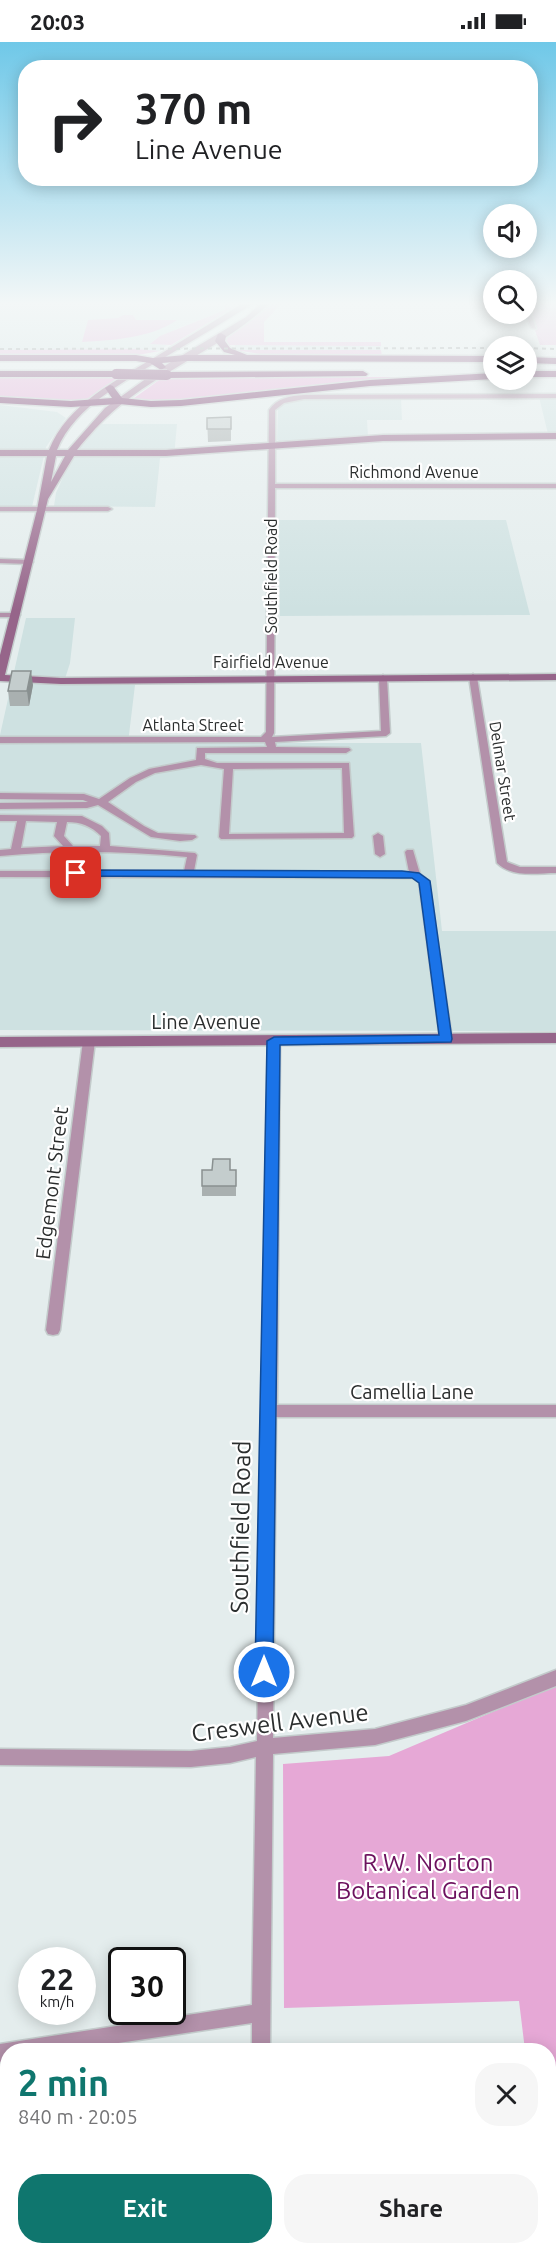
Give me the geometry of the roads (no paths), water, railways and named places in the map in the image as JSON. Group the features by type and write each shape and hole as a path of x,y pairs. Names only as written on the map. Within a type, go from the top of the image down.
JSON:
{"highway":[{"path":"24,404 59,409 68,414 71,422"},
{"path":"104,414 150,404"}],"main road":[{"path":"0,674 42,507 45,480 52,453 71,422 89,404"},
{"path":"42,507 70,453 115,404"},
{"path":"0,453 166,453 383,438 556,436"},
{"name":"Fairfield Avenue","path":"0,678 61,681 556,677"},
{"name":"Line Avenue","path":"0,1042 556,1038"}],"street":[{"name":"Southfield Road","path":"265,738 270,733 272,410 276,404"},
{"name":"Richmond Avenue","path":"272,486 556,486"},
{"path":"0,510 42,507 108,509"},
{"path":"0,561 29,562"},
{"path":"0,615 16,615"},
{"name":"Delmar Street","path":"473,677 502,863 507,867 556,870"},
{"name":"Atlanta Street","path":"0,740 265,738 386,733 383,678"},
{"path":"265,738 272,744 271,750"},
{"path":"201,762 200,750 346,750"},
{"path":"0,806 87,805 99,802 133,780 152,771 201,762 229,766 346,765 349,836 224,837 229,766"},
{"path":"0,796 84,796 99,802 150,834 174,838 192,837"},
{"path":"0,818 82,819 99,828 106,835 105,850"},
{"path":"15,852 22,818"},
{"path":"63,818 59,836 72,850"},
{"path":"378,836 380,854"},
{"path":"0,853 105,850 156,851 192,855 188,874"},
{"path":"410,852 415,875"},
{"path":"0,874 415,875 424,881 446,1039"},
{"name":"Edgemont Street","path":"53,1330 89,1041"},
{"name":"Southfield Road","path":"261,2043 274,1041"},
{"name":"Camellia Lane","path":"269,1411 556,1411"},
{"name":"Creswell Avenue","path":"0,1757 192,1759 230,1755 265,1747 375,1737 436,1723 556,1678"},
{"path":"61,2043 261,2013"}],"park label":[{"name":"R.W. Norton Botanical Garden","path":"428,1877"}]}
